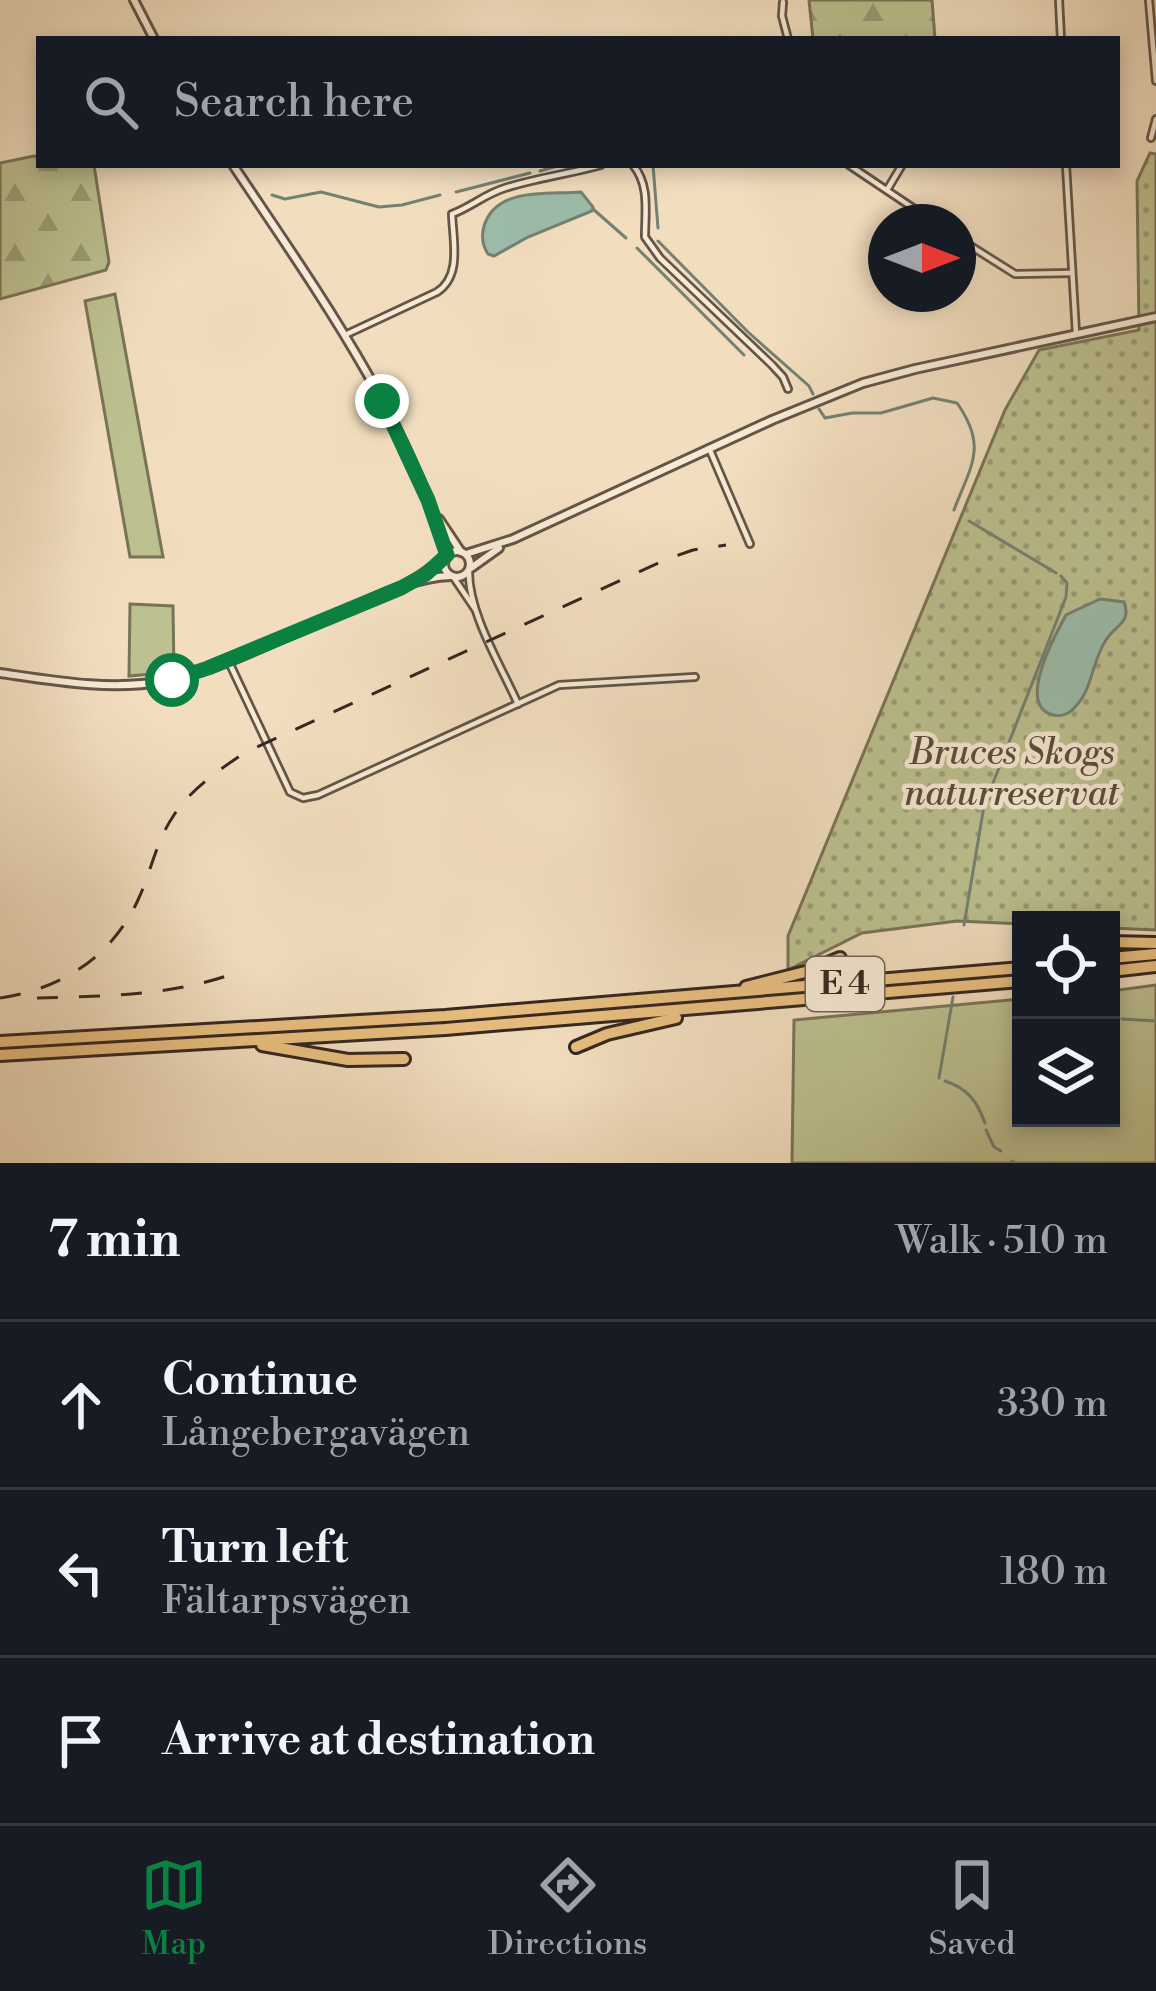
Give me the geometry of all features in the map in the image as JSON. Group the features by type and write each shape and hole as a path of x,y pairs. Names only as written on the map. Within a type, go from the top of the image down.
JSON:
{"highway":[{"path":"1120,942 1156,944"},
{"path":"1120,957 1156,954"},
{"path":"670,999 765,983 840,958"},
{"path":"1120,970 1156,966"},
{"name":"E 4","path":"0,1042 272,1028 1012,969"},
{"name":"E 4","path":"0,1054 743,1006 1012,981"},
{"path":"576,1047 640,1025 743,1006"},
{"path":"241,1042 348,1060 404,1060"}],"street":[{"path":"134,0 152,36"},
{"path":"1059,0 1060,36"},
{"path":"1149,0 1156,81"},
{"path":"784,2 787,36"},
{"path":"1151,138 1156,118"},
{"path":"234,168 345,335 428,500 448,536 464,553 478,614 518,704"},
{"path":"345,335 446,286 453,271 452,214 508,187 588,168"},
{"path":"636,168 644,184 648,243 784,377 788,389"},
{"path":"854,168 908,204"},
{"path":"887,190 900,168"},
{"path":"1066,168 1076,334"},
{"path":"976,249 1016,274 1072,273"},
{"path":"401,588 446,557 513,539 863,383 1156,317"},
{"path":"709,448 750,544"},
{"path":"428,500 446,557 444,568 478,614"},
{"path":"0,673 90,685 172,680 401,588 438,577 464,576 513,539"},
{"path":"228,660 290,792 303,799 563,683 695,677"}],"green space":[{"path":"809,0 932,0 935,36 813,36"},
{"name":"Bruces Skogs naturreservat","path":"1150,153 1156,154 1156,930 1120,928 1120,911 1012,911 1012,924 957,921 862,933 788,970 788,936 1005,410 1039,350 1139,330 1137,181"},
{"path":"34,156 36,168 94,168 109,262 106,270 0,299 0,163"},
{"path":"115,294 163,557 130,557 85,301"},
{"path":"130,604 173,606 174,672 129,676"},
{"path":"1156,985 1156,1163 792,1163 794,1020 1012,1000 1012,1127 1120,1127 1120,990"}],"shaded area":[{"path":"581,192 592,211 494,256 488,254 484,226 500,204 525,195"},
{"path":"1100,599 1124,602 1124,619 1101,648 1081,700 1067,713 1050,714 1037,696 1048,652 1066,615"}],"waterway":[{"path":"540,171 550,168"},
{"path":"653,168 658,228"},
{"path":"456,192 530,173"},
{"path":"272,195 285,199 321,192 379,207 440,195"},
{"path":"593,209 626,238"},
{"path":"658,241 813,394"},
{"path":"637,248 744,355"},
{"path":"819,409 825,418 881,413 933,398 957,403 972,432 974,456 954,510"},
{"path":"969,521 1056,573"},
{"path":"964,925 984,806 1066,597 1067,583 1061,576"},
{"path":"939,1078 953,997"},
{"path":"1122,1019 1156,1021"},
{"path":"945,1081 970,1096 985,1123"},
{"path":"986,1130 1001,1151"}],"railway":[{"path":"0,998 63,978 114,939 138,900 174,815 197,788 244,753 667,559 726,545"},
{"path":"37,998 161,991 232,974"}],"route":[{"path":"172,680 401,588 447,555 428,500 382,401"}]}
